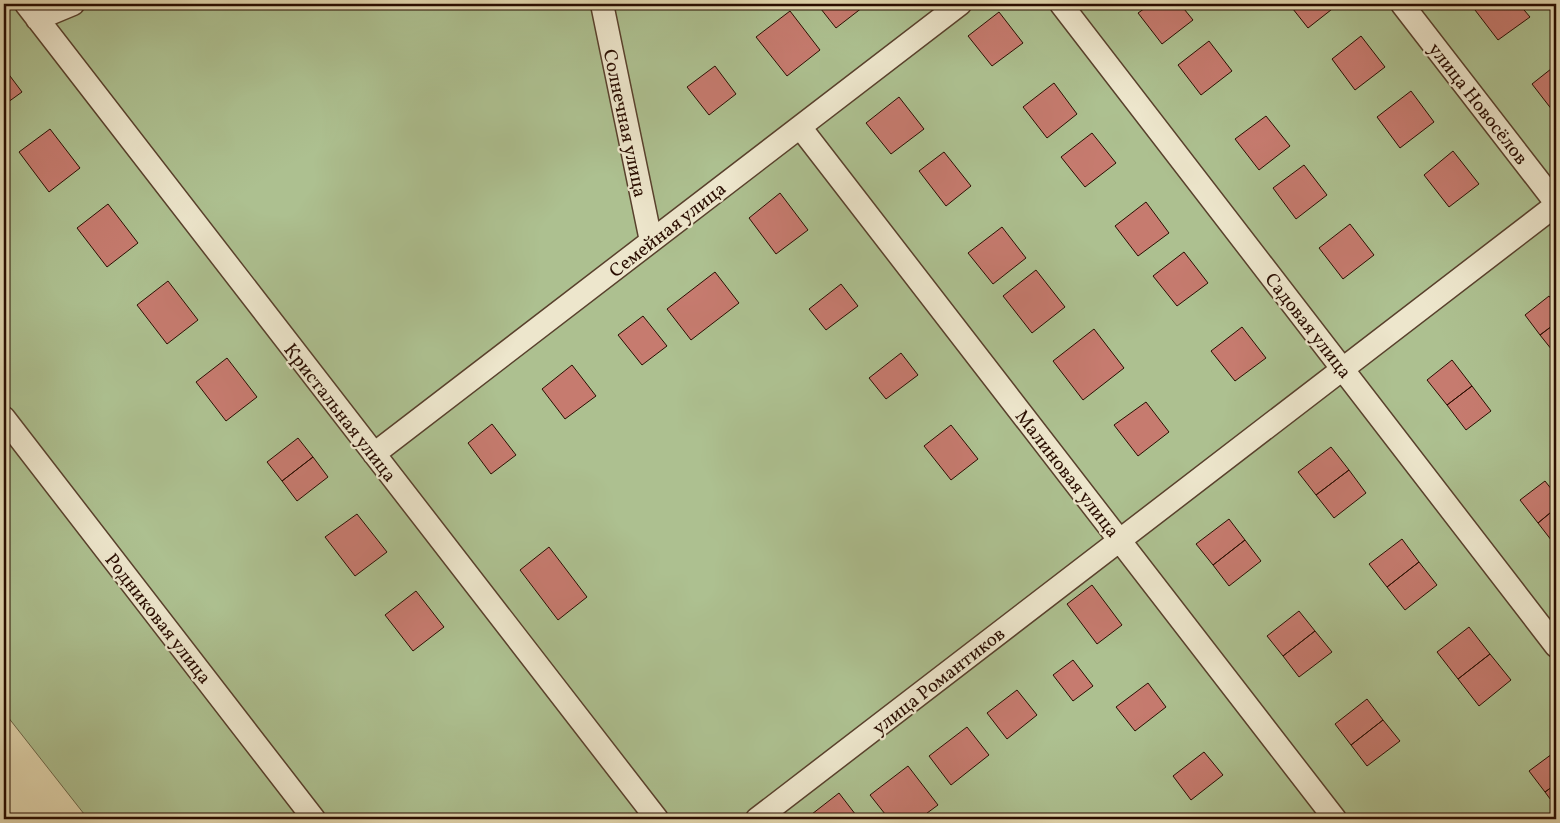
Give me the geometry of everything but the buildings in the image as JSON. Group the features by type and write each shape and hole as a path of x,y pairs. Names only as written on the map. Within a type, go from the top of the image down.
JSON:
{"street":[{"path":"31,11 73,4"},
{"name":"Солнечная улица","path":"602,4 651,241"},
{"name":"Семейная улица","path":"374,454 960,4"},
{"name":"Садовая улица","path":"1061,4 1556,646"},
{"name":"улица Новосёлов","path":"1402,4 1556,204"},
{"name":"Кристальная улица","path":"31,11 657,819"},
{"name":"Малиновая улица","path":"800,126 1334,819"},
{"name":"улица Романтиков","path":"756,819 1556,204"},
{"name":"Родниковая улица","path":"4,418 314,819"}],"green space":[{"path":"4,4 1556,4 1556,819 88,819 4,712"}]}
